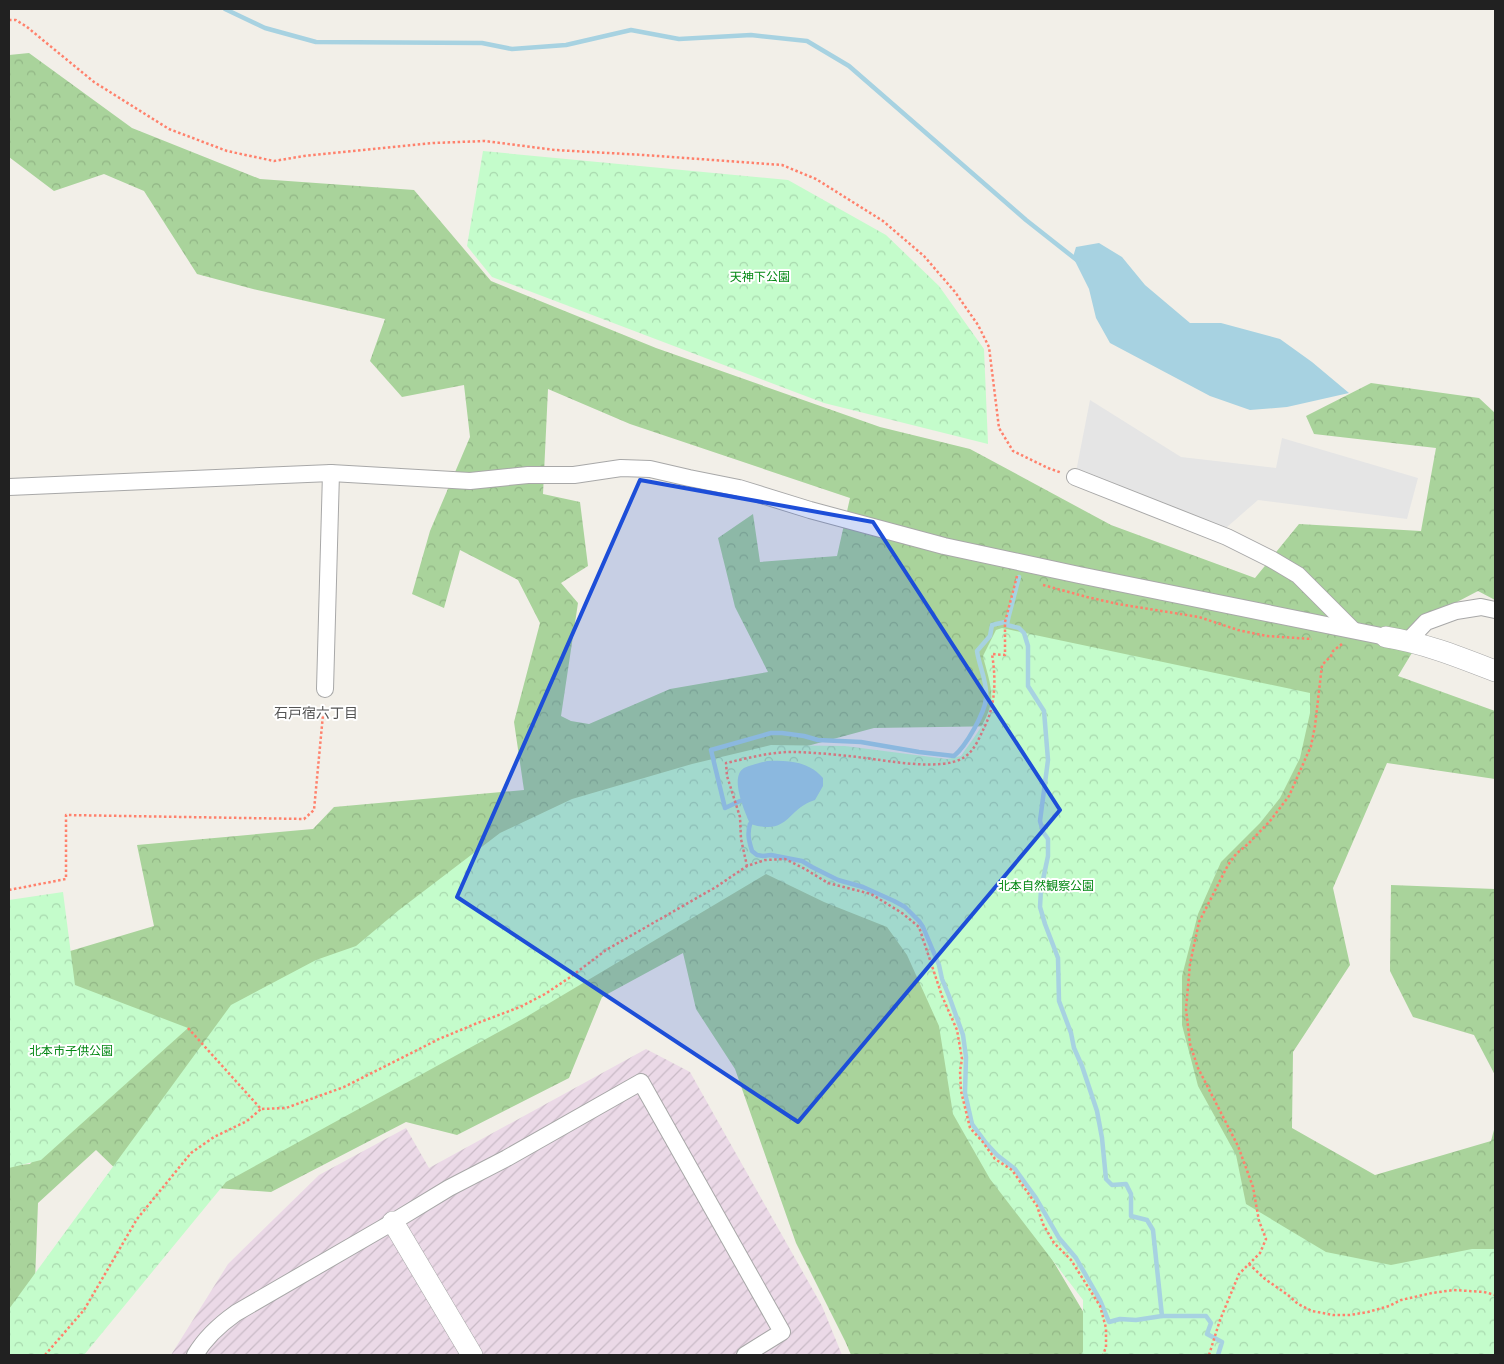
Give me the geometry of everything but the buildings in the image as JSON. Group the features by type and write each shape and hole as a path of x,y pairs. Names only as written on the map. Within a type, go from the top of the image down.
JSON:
{"street":[{"path":"9,487 331,473 470,481 528,475 574,475 620,468 650,469 739,488 810,510 944,546 1348,636 1409,640 1495,671"},
{"path":"325,689 331,473"},
{"path":"1076,477 1227,537 1271,559 1298,575 1348,636"},
{"path":"1409,640 1426,622 1456,611 1480,607 1495,610"},
{"path":"195,1355 202,1344 221,1324 236,1313 449,1188 507,1158 641,1082 782,1332 745,1355"},
{"path":"393,1222 472,1355"}],"path":[{"path":"9,20 16,20 27,27 94,82 169,129 226,151 274,161 304,156 433,143 485,141 554,150 644,154 782,165 816,179 883,221 924,256 955,292 978,325 989,348 999,428 1013,451 1048,468 1076,477"},
{"path":"747,866 741,838 740,817 727,776 726,763 769,754 795,752 924,764 948,763 962,759 971,752 988,721 994,701 992,654 1005,655 1006,622 1017,576 1019,577"},
{"path":"1037,582 1110,602 1199,617 1238,630 1257,634 1315,639"},
{"path":"1209,1355 1220,1320 1239,1274 1263,1249 1266,1239 1259,1221 1253,1187 1238,1146 1198,1068 1190,1044 1186,1009 1190,964 1199,922 1228,864 1270,821 1289,796 1311,746 1322,665 1348,636"},
{"path":"9,890 66,880 66,815 304,819 314,810 325,689"},
{"path":"45,1355 84,1310 137,1220 191,1153 214,1137 247,1121 260,1109 286,1108 344,1087 439,1039 520,1007 561,984 606,950 716,887 747,866 765,860 785,859 828,883 871,894 902,913 919,927 942,996 957,1030 962,1059 960,1070 961,1091 970,1128 995,1159 1012,1170 1037,1206 1054,1243 1071,1260 1100,1306 1106,1328 1106,1347 1103,1355"},
{"path":"188,1028 260,1109"},
{"path":"1250,1264 1265,1280 1298,1304 1312,1311 1333,1314 1350,1315 1368,1312 1389,1306 1401,1300 1454,1290 1484,1292 1495,1295"}],"highlighted area":[{"path":"640,480 873,522 1060,810 798,1122 457,897"}],"shaded area":[{"path":"1090,400 1181,457 1276,468 1282,438 1418,478 1407,519 1258,500 1219,534 1075,477"},
{"path":"646,1049 690,1072 822,1306 842,1355 171,1355 228,1264 319,1175 406,1128 429,1168"}],"green space":[{"path":"29,53 132,128 260,179 414,190 491,281 656,348 880,427 970,449 1111,525 1255,578 1299,524 1421,531 1436,448 1314,434 1306,416 1371,383 1479,398 1495,413 1495,600 1478,591 1436,613 1398,676 1495,711 1495,779 1387,763 1333,888 1350,965 1293,1052 1292,1128 1375,1175 1491,1141 1495,1126 1495,1355 1302,1355 1005,726 874,728 737,765 913,922 1011,1190 1097,1335 1087,1355 851,1355 796,1243 735,1069 696,1009 683,953 602,997 569,1078 457,1135 406,1122 271,1192 203,1187 124,1177 96,1150 38,1203 34,1307 9,1353 9,1166 30,1164 84,1101 30,963 154,926 137,845 313,829 334,807 524,790 514,722 540,623 518,580 460,550 444,608 412,594 430,531 470,437 464,385 402,397 370,361 385,319 253,289 197,274 144,191 104,174 54,191 9,157 9,55","holes":["548,389 630,424 850,498 837,556 760,562 753,514 718,538 735,607 768,672 670,689 589,724 571,721 561,716 578,603 561,583 588,566 580,502 543,494"]},
{"name":"天神下公園","path":"483,151 788,180 886,235 939,286 984,349 988,444 824,403 492,277 467,246"},
{"name":"北本自然観察公園","path":"1002,628 1310,693 1310,713 1300,758 1280,798 1260,823 1221,862 1198,914 1182,976 1182,1025 1198,1086 1236,1155 1246,1204 1326,1252 1391,1265 1472,1249 1495,1249 1495,1355 1080,1355 1083,1352 1083,1300 990,1179 953,1114 939,1026 907,955 887,927 824,902 766,874 526,1017 226,1182 84,1355 9,1355 9,1309 231,1005 316,960 356,946 399,910 500,833 572,799 692,764 771,745 845,746 947,759 961,756 987,716 991,702 991,690 983,656 996,630"},
{"path":"1391,885 1495,889 1495,1075 1474,1035 1413,1017 1390,971"},
{"name":"北本市子供公園","path":"63,892 75,985 188,1028 41,1160 9,1168 9,900"}],"water":[{"path":"1099,243 1122,257 1145,285 1190,323 1221,323 1280,339 1312,362 1349,393 1287,407 1250,410 1210,396 1110,343 1096,318 1089,289 1073,257 1076,247"},
{"path":"767,761 790,761 804,765 817,772 823,778 823,786 815,800 798,809 787,820 773,827 750,824 738,787 740,772 744,768"}],"waterway":[{"path":"225,9 265,28 316,42 482,43 512,49 566,45 631,30 679,39 751,35 807,41 849,66 1026,220 1078,261"},
{"path":"740,801 725,808 711,750 771,733 804,736 818,740 861,742 954,756 974,729 985,704 986,686 977,651 990,636 992,625 1005,622 1008,619 1019,577"},
{"path":"1008,619 1007,625 1019,628 1024,633 1028,646 1028,686 1044,711 1048,760 1040,821 1043,832 1048,839 1048,856 1041,889 1040,907 1058,958 1059,1001 1097,1111 1106,1179 1112,1185 1126,1184 1131,1194 1131,1216 1147,1220 1153,1230 1162,1316 1206,1316 1211,1323 1207,1334 1222,1342 1218,1355"},
{"path":"750,824 749,841 752,851 757,855 771,855 802,861 838,880 863,887 894,901 905,907 919,921 939,965 942,979 963,1035 966,1057 965,1093 972,1124 997,1155 1015,1169 1036,1198 1059,1238 1076,1258 1100,1300 1109,1322 1120,1319 1136,1320 1162,1316"}],"district":[{"name":"石戸宿六丁目","path":"316,712"}]}
